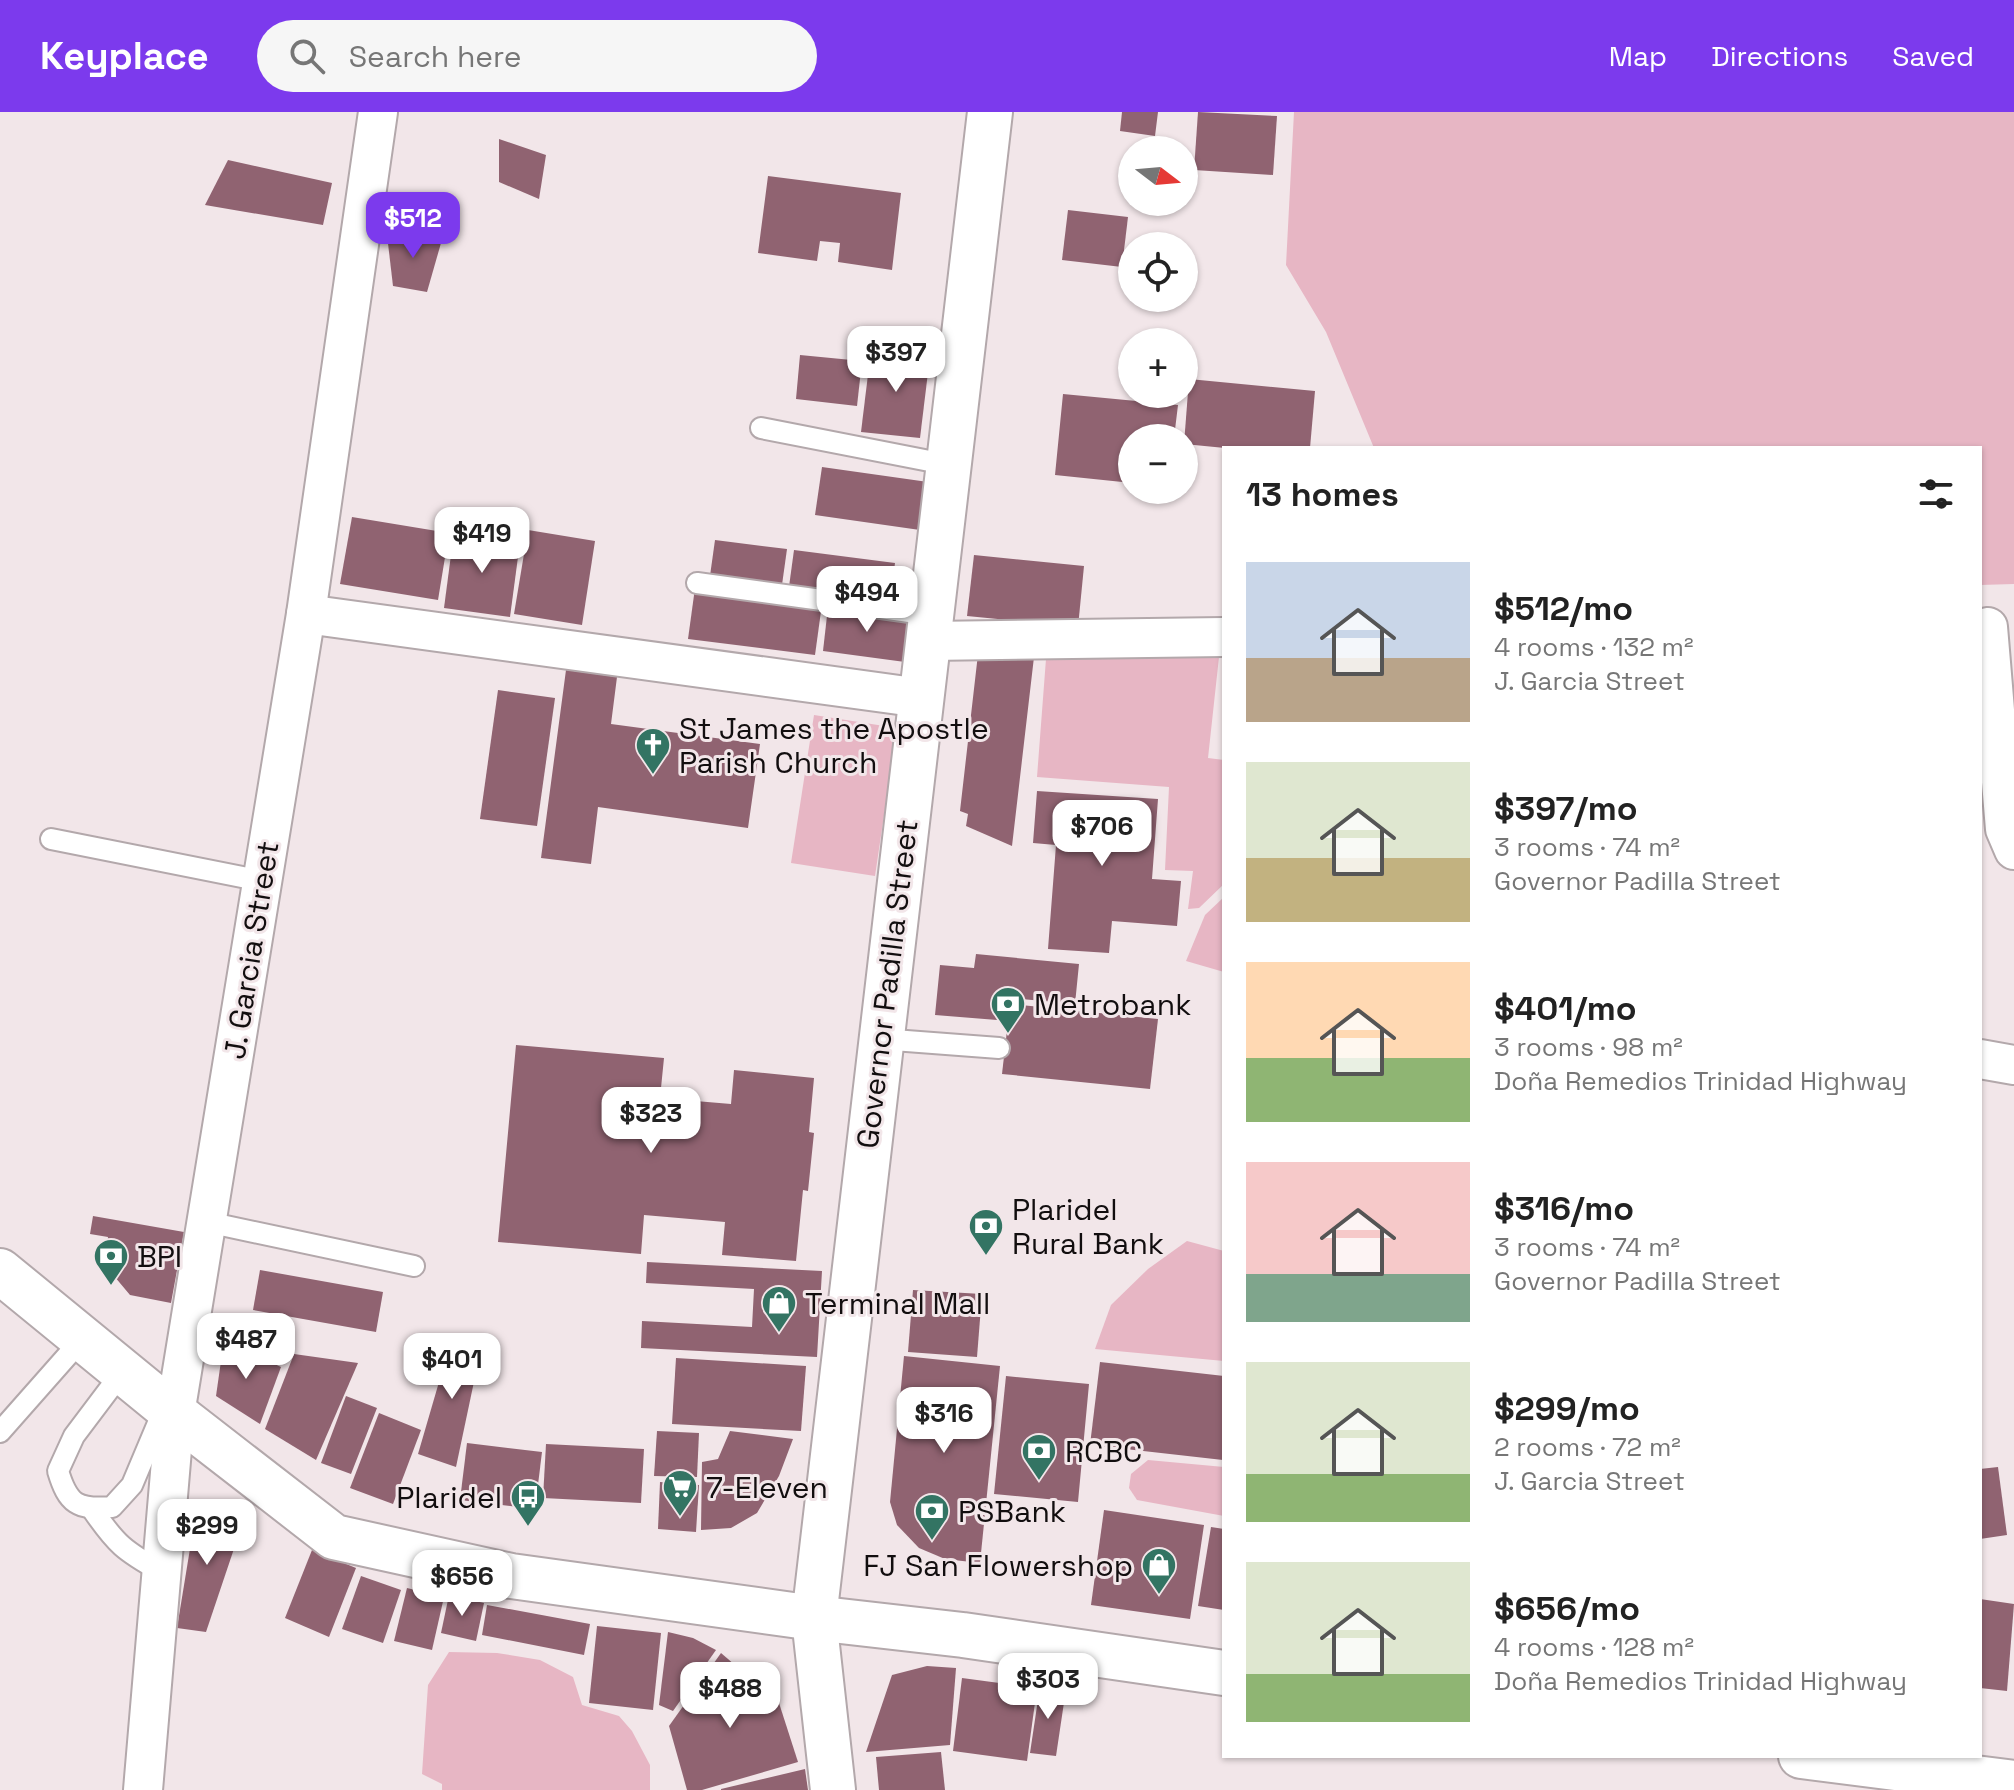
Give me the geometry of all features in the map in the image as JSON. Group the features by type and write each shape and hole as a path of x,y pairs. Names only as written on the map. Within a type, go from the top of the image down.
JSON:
{"main road":[{"name":"Governor Padilla Street","path":"833,1790 814,1618 990,112"},
{"path":"0,1271 170,1410 334,1537 511,1576 814,1618 963,1635 1222,1673"},
{"path":"1817,1758 2014,1783"}],"street":[{"name":"J. Garcia Street","path":"143,1790 162,1572 170,1410 207,1222 306,614 378,112"},
{"path":"306,614 921,698"},
{"path":"930,628 1222,637"},
{"path":"1994,628 2005,829 2014,850"},
{"path":"1982,1059 2014,1065"}],"lane":[{"path":"761,428 950,465"},
{"path":"697,583 930,628"},
{"path":"51,839 262,881"},
{"path":"880,1039 999,1048"},
{"path":"207,1222 414,1266"},
{"path":"0,1432 83,1338"},
{"path":"123,1371 74,1436 58,1471 65,1493 78,1505 92,1509 112,1507 132,1485 170,1410"},
{"path":"92,1509 112,1538 127,1553 162,1572"}],"shaded area":[{"path":"1294,112 2014,112 2014,584 1982,585 1982,446 1373,446 1326,332 1286,265"},
{"path":"1219,657 1208,758 1222,760 1222,886 1199,908 1188,909 1193,871 1165,870 1169,787 1037,777 1046,659"},
{"path":"814,715 897,728 875,876 791,863"},
{"path":"1222,899 1222,971 1186,961 1205,915"},
{"path":"1187,1241 1222,1250 1222,1361 1095,1349 1111,1305 1148,1269"},
{"path":"1148,1460 1222,1467 1222,1516 1137,1500 1129,1488 1131,1474"},
{"path":"449,1652 497,1653 540,1660 573,1677 582,1705 619,1716 632,1731 650,1765 650,1790 442,1790 442,1784 422,1774 428,1685"}],"building":[{"path":"1122,112 1158,112 1155,136 1120,131"},
{"path":"1198,112 1277,116 1273,175 1198,170"},
{"path":"499,139 546,155 539,199 499,182"},
{"path":"228,160 332,183 323,225 205,205"},
{"path":"768,176 901,193 892,270 838,262 840,243 820,241 817,261 758,253"},
{"path":"1068,210 1128,217 1126,232 1118,232 1118,267 1062,260"},
{"path":"387,235 443,236 427,292 393,286"},
{"path":"871,350 930,356 920,438 861,432"},
{"path":"800,355 862,361 857,406 796,399"},
{"path":"1198,380 1315,391 1310,446 1198,445 1198,424 1186,424 1187,408 1198,408"},
{"path":"1063,394 1118,399 1118,408 1178,408 1176,424 1118,424 1118,482 1055,475"},
{"path":"822,467 928,482 920,530 815,515"},
{"path":"352,517 449,533 438,600 340,584"},
{"path":"528,530 595,541 582,625 514,614"},
{"path":"454,532 520,542 510,617 444,608"},
{"path":"715,540 787,549 781,592 709,583"},
{"path":"794,550 895,563 890,606 788,594"},
{"path":"974,555 1084,566 1078,627 967,616"},
{"path":"695,588 822,604 815,655 688,639"},
{"path":"828,607 911,618 905,662 823,651"},
{"path":"978,654 1034,657 1012,846 966,826 968,814 960,811"},
{"name":"St James the Apostle Parish Church","path":"566,670 617,677 611,724 760,744 748,828 598,807 591,864 541,858"},
{"path":"498,690 555,698 537,826 480,819"},
{"path":"1037,791 1158,799 1152,879 1181,881 1177,926 1112,921 1109,953 1048,949 1056,845 1033,843"},
{"path":"976,954 1079,964 1075,1004 999,997 997,1020 935,1015 940,965 974,968"},
{"path":"1010,1004 1158,1019 1150,1089 1002,1074"},
{"path":"516,1045 664,1058 660,1098 731,1104 734,1070 814,1078 809,1132 814,1133 808,1191 803,1190 796,1261 722,1255 725,1222 644,1215 641,1254 498,1242"},
{"path":"93,1216 184,1232 171,1303 130,1295 104,1264 108,1237 90,1234"},
{"path":"647,1262 822,1271 817,1357 641,1348 642,1321 752,1327 754,1289 646,1283"},
{"path":"260,1270 383,1292 376,1332 253,1310"},
{"path":"913,1290 982,1294 977,1357 908,1352"},
{"path":"453,1334 483,1339 456,1467 418,1454"},
{"path":"224,1340 281,1367 260,1424 216,1396"},
{"path":"294,1354 358,1363 316,1460 265,1429"},
{"path":"904,1356 1000,1366 980,1563 945,1559 919,1548 897,1525 890,1502"},
{"path":"676,1358 806,1366 801,1431 672,1424"},
{"path":"1100,1362 1222,1376 1222,1460 1090,1445"},
{"path":"1006,1376 1089,1384 1078,1502 994,1494"},
{"path":"346,1396 377,1408 351,1474 321,1463"},
{"path":"379,1413 421,1430 393,1504 350,1488"},
{"path":"657,1431 699,1433 697,1477 654,1476"},
{"path":"730,1431 793,1439 779,1476 757,1513 731,1528 701,1530 702,1462 718,1459"},
{"path":"467,1443 542,1452 535,1509 460,1500"},
{"path":"546,1444 644,1449 641,1503 543,1498"},
{"path":"1998,1467 2007,1535 1982,1539 1982,1469"},
{"path":"660,1482 699,1485 696,1532 658,1529"},
{"path":"197,1506 243,1522 206,1632 177,1628"},
{"path":"1104,1510 1204,1525 1190,1619 1091,1605"},
{"path":"1211,1527 1222,1529 1222,1610 1198,1606"},
{"path":"312,1550 356,1568 329,1637 285,1618"},
{"path":"361,1576 401,1590 383,1643 342,1629"},
{"path":"407,1588 444,1597 432,1650 394,1641"},
{"path":"449,1595 484,1603 476,1641 441,1633"},
{"path":"1982,1599 2014,1604 2007,1691 1982,1688"},
{"path":"487,1605 590,1624 584,1655 482,1635"},
{"path":"597,1626 661,1633 653,1710 589,1703"},
{"path":"668,1632 693,1638 716,1650 673,1711 659,1705"},
{"path":"721,1653 779,1703 798,1762 702,1790 687,1790 669,1726"},
{"path":"927,1666 956,1668 950,1745 866,1752 892,1675"},
{"path":"962,1678 1037,1688 1027,1761 953,1751"},
{"path":"1040,1686 1066,1689 1056,1756 1030,1753"},
{"path":"941,1752 945,1790 879,1790 876,1757"},
{"path":"805,1769 808,1790 721,1790 721,1789"}],"place":[{"name":"St James the Apostle Parish Church","path":"653,776"},
{"name":"Metrobank","path":"1008,1035"},
{"name":"Plaridel Rural Bank","path":"986,1257"},
{"name":"BPI","path":"111,1287"},
{"name":"Terminal Mall","path":"779,1334"},
{"name":"RCBC","path":"1039,1482"},
{"name":"7-Eleven","path":"680,1518"},
{"name":"Plaridel","path":"528,1528"},
{"name":"PSBank","path":"932,1542"},
{"name":"FJ San Flowershop","path":"1159,1596"}]}
